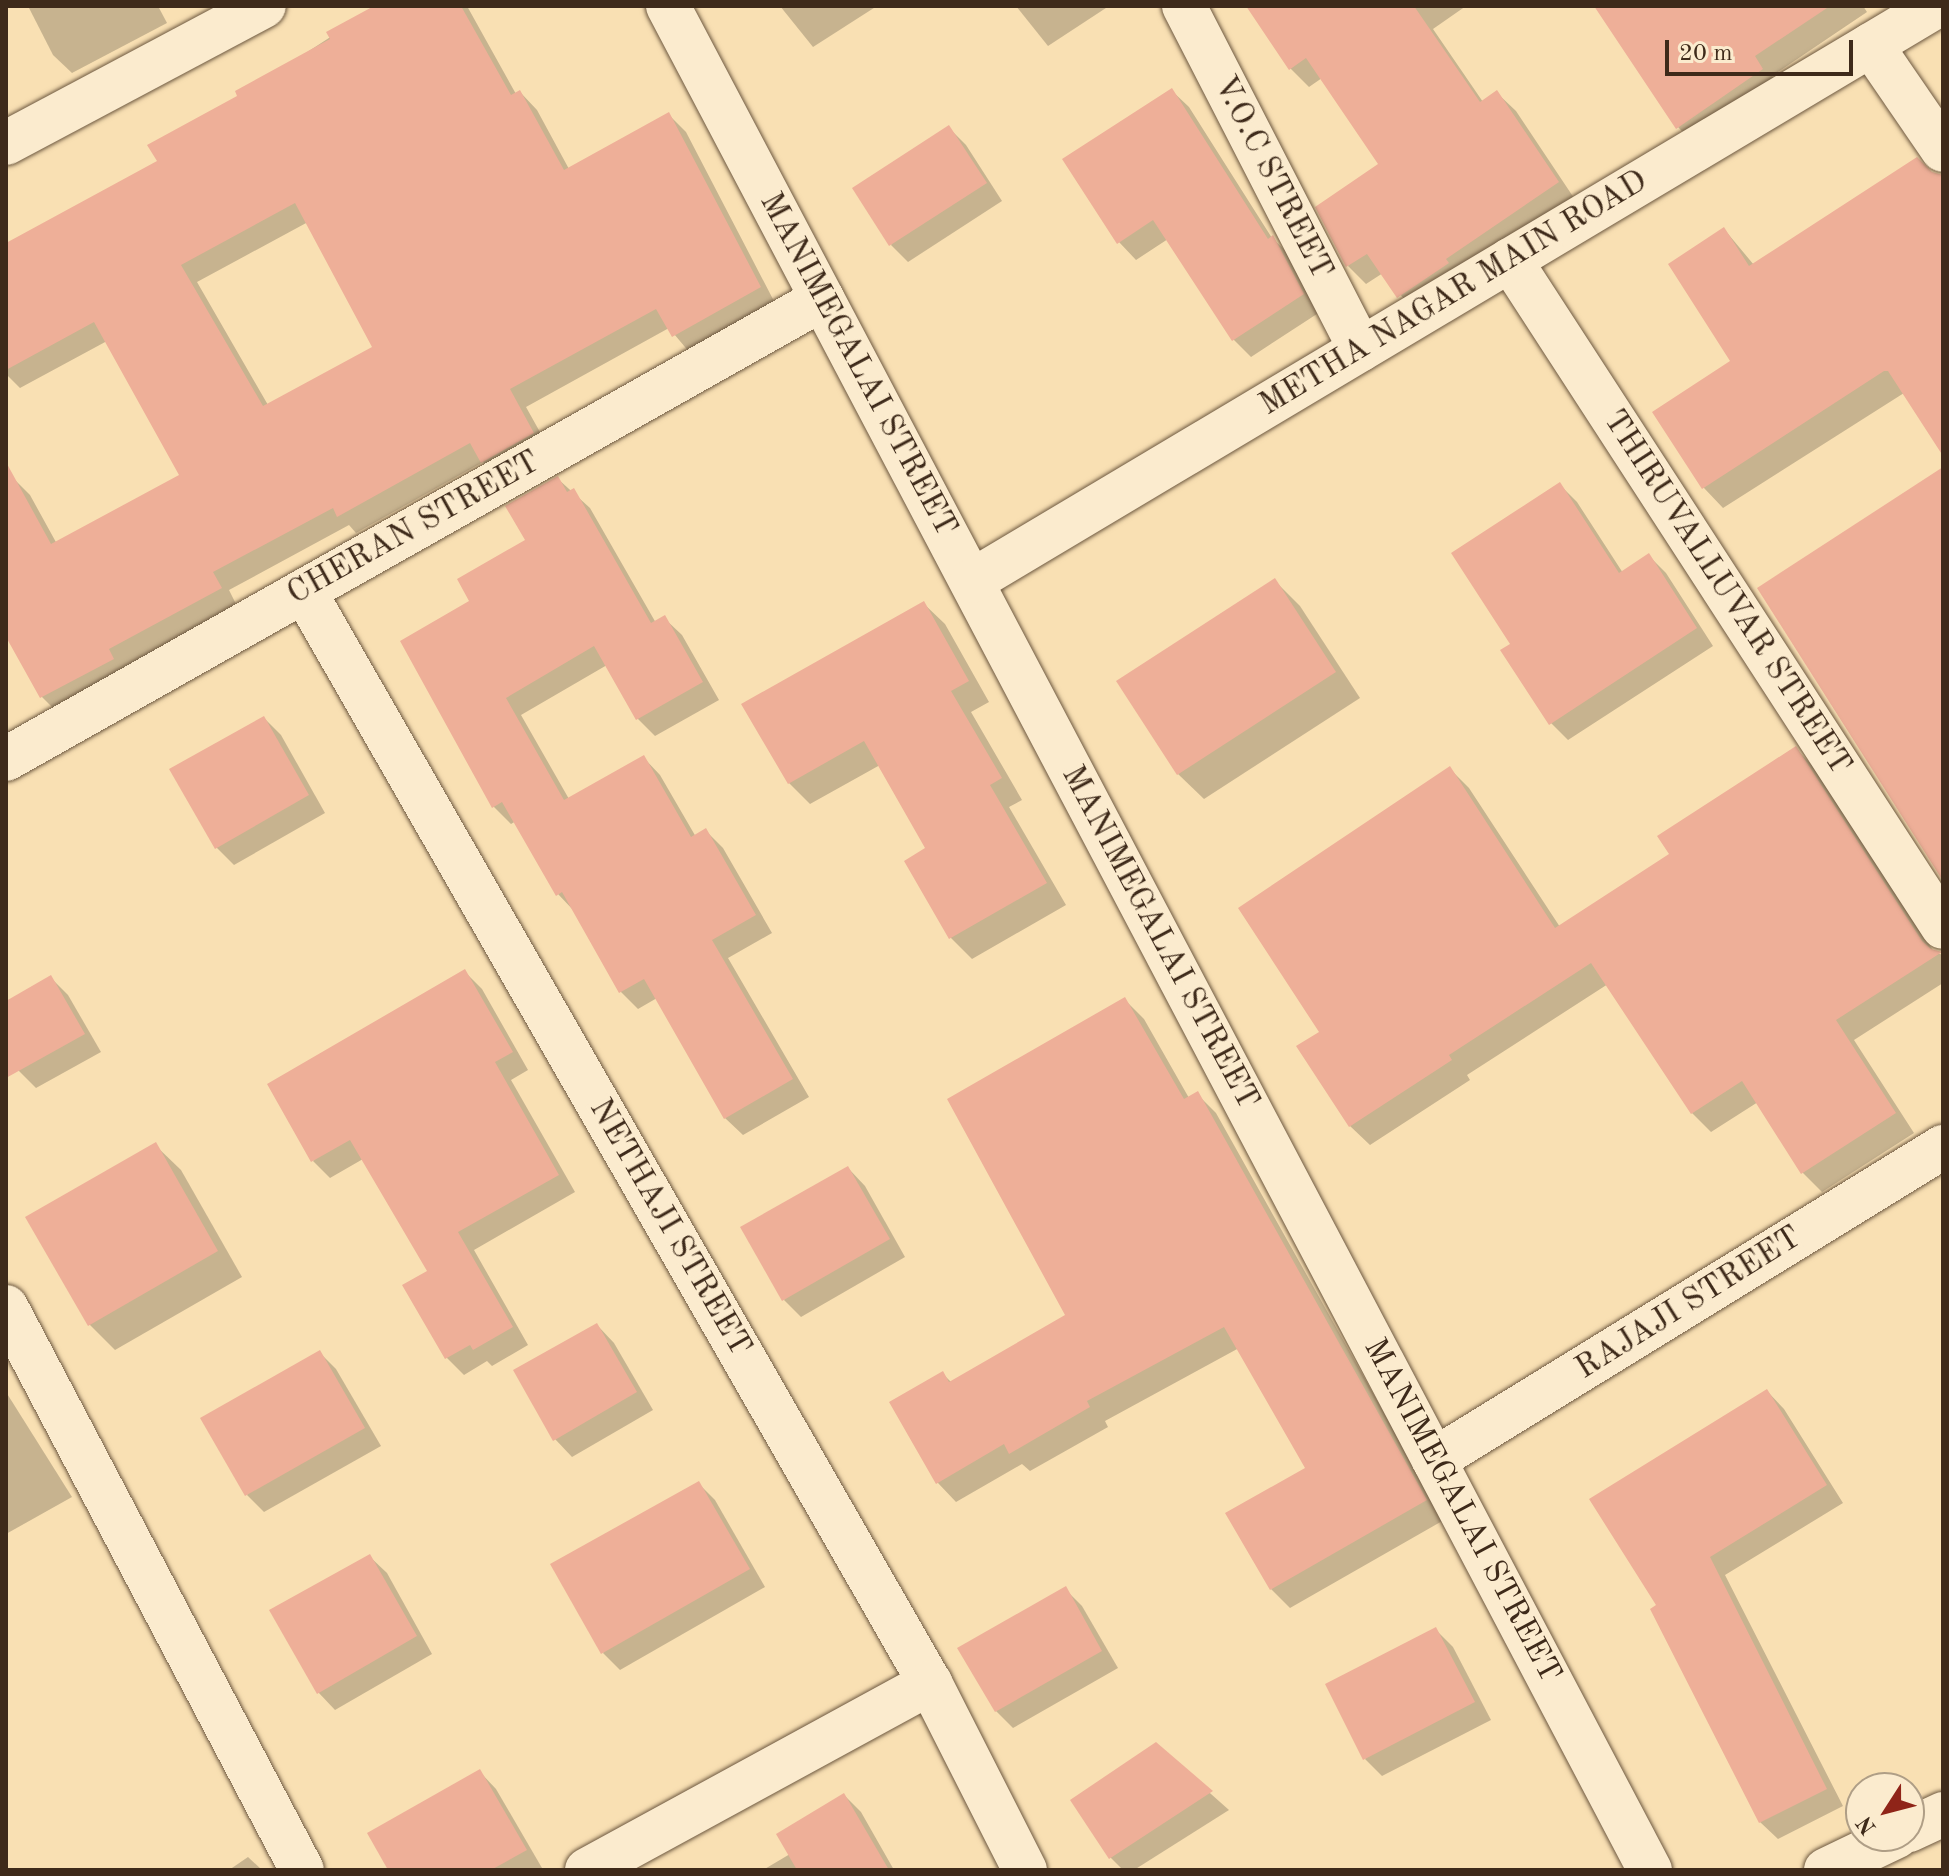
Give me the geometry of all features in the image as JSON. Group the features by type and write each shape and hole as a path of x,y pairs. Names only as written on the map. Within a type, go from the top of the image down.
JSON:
{"street":[{"path":"6,143 264,6"},
{"name":"MANIMEGALAI STREET","path":"668,6 1650,1870"},
{"name":"V.O.C STREET","path":"1184,6 1360,349"},
{"name":"METHA NAGAR MAIN ROAD","path":"972,581 1936,6"},
{"path":"1871,45 1943,150"},
{"name":"THIRUVALLUVAR STREET","path":"1510,260 1943,927"},
{"name":"CHERAN STREET","path":"6,759 822,299"},
{"name":"NETHAJI STREET","path":"304,591 930,1683 1025,1870"},
{"name":"RAJAJI STREET","path":"1434,1460 1943,1147"},
{"path":"6,1307 302,1870"},
{"path":"587,1870 930,1683"},
{"path":"1826,1870 1864,1852"}],"building":[{"path":"374,6 461,6 511,95 520,90 564,170 669,112 761,287 672,337 656,309 510,389 534,433 481,463 470,443 337,517 333,508 213,572 222,588 109,649 114,659 40,698 6,637 6,462 51,544 179,475 94,322 6,370 6,243 157,161 147,145 237,96 235,91 330,39 326,32","holes":["295,203 372,347 263,406 181,265"]},
{"path":"1246,6 1414,6 1480,102 1497,90 1559,182 1446,259 1449,263 1397,298 1367,254 1346,267 1315,207 1378,164 1306,58 1289,70"},
{"path":"1594,6 1830,6 1755,56 1763,69 1676,129"},
{"path":"1172,88 1268,239 1273,235 1304,294 1232,341 1153,220 1117,244 1062,159"},
{"path":"949,125 987,183 889,246 852,188"},
{"path":"1917,157 1932,172 1943,175 1943,456 1888,371 1884,371 1702,489 1652,412 1730,361 1668,264 1724,227 1749,266"},
{"path":"1943,467 1943,881 1757,588"},
{"path":"558,476 567,492 574,488 651,623 665,615 703,682 636,720 594,646 506,698 564,800 644,755 691,837 706,828 756,915 712,940 793,1079 724,1119 644,979 619,993 562,892 556,896 502,802 492,808 400,641 469,601 457,579 525,540 505,506"},
{"path":"1560,482 1619,573 1649,553 1697,628 1549,725 1500,650 1510,644 1451,553"},
{"path":"1275,578 1336,672 1177,775 1116,681"},
{"path":"924,601 969,681 951,691 1002,778 990,785 1047,883 949,939 904,861 925,848 864,741 788,784 741,704"},
{"path":"264,716 309,795 215,849 169,769"},
{"path":"1796,746 1922,941 1931,949 1942,952 1836,1020 1896,1113 1801,1174 1742,1081 1691,1114 1591,963 1449,1055 1452,1060 1349,1127 1296,1046 1319,1032 1238,908 1450,766 1555,928 1669,854 1657,836"},
{"path":"465,969 513,1052 495,1062 559,1175 458,1232 513,1327 473,1350 470,1345 445,1359 402,1285 427,1271 350,1140 311,1162 267,1084"},
{"path":"51,975 85,1034 6,1078 6,1001"},
{"path":"1125,997 1184,1099 1198,1091 1427,1500 1270,1590 1225,1513 1305,1468 1224,1327 1087,1401 1090,1407 1009,1454 1004,1444 936,1484 889,1402 943,1371 949,1382 1065,1315 947,1099"},
{"path":"156,1142 218,1251 88,1326 25,1217"},
{"path":"848,1166 890,1239 782,1301 740,1227"},
{"path":"597,1323 637,1392 553,1441 513,1370"},
{"path":"320,1350 365,1428 245,1496 200,1418"},
{"path":"1767,1389 1827,1485 1710,1557 1827,1789 1759,1823 1650,1609 1656,1605 1589,1499"},
{"path":"699,1481 750,1569 601,1654 550,1564"},
{"path":"370,1554 417,1636 317,1694 269,1610"},
{"path":"1066,1586 1102,1651 995,1712 957,1648"},
{"path":"1436,1627 1475,1702 1363,1760 1325,1684"},
{"path":"1156,1742 1213,1791 1109,1859 1070,1800"},
{"path":"480,1769 527,1850 491,1870 388,1870 367,1833"},
{"path":"844,1793 889,1870 797,1870 776,1834"}]}
